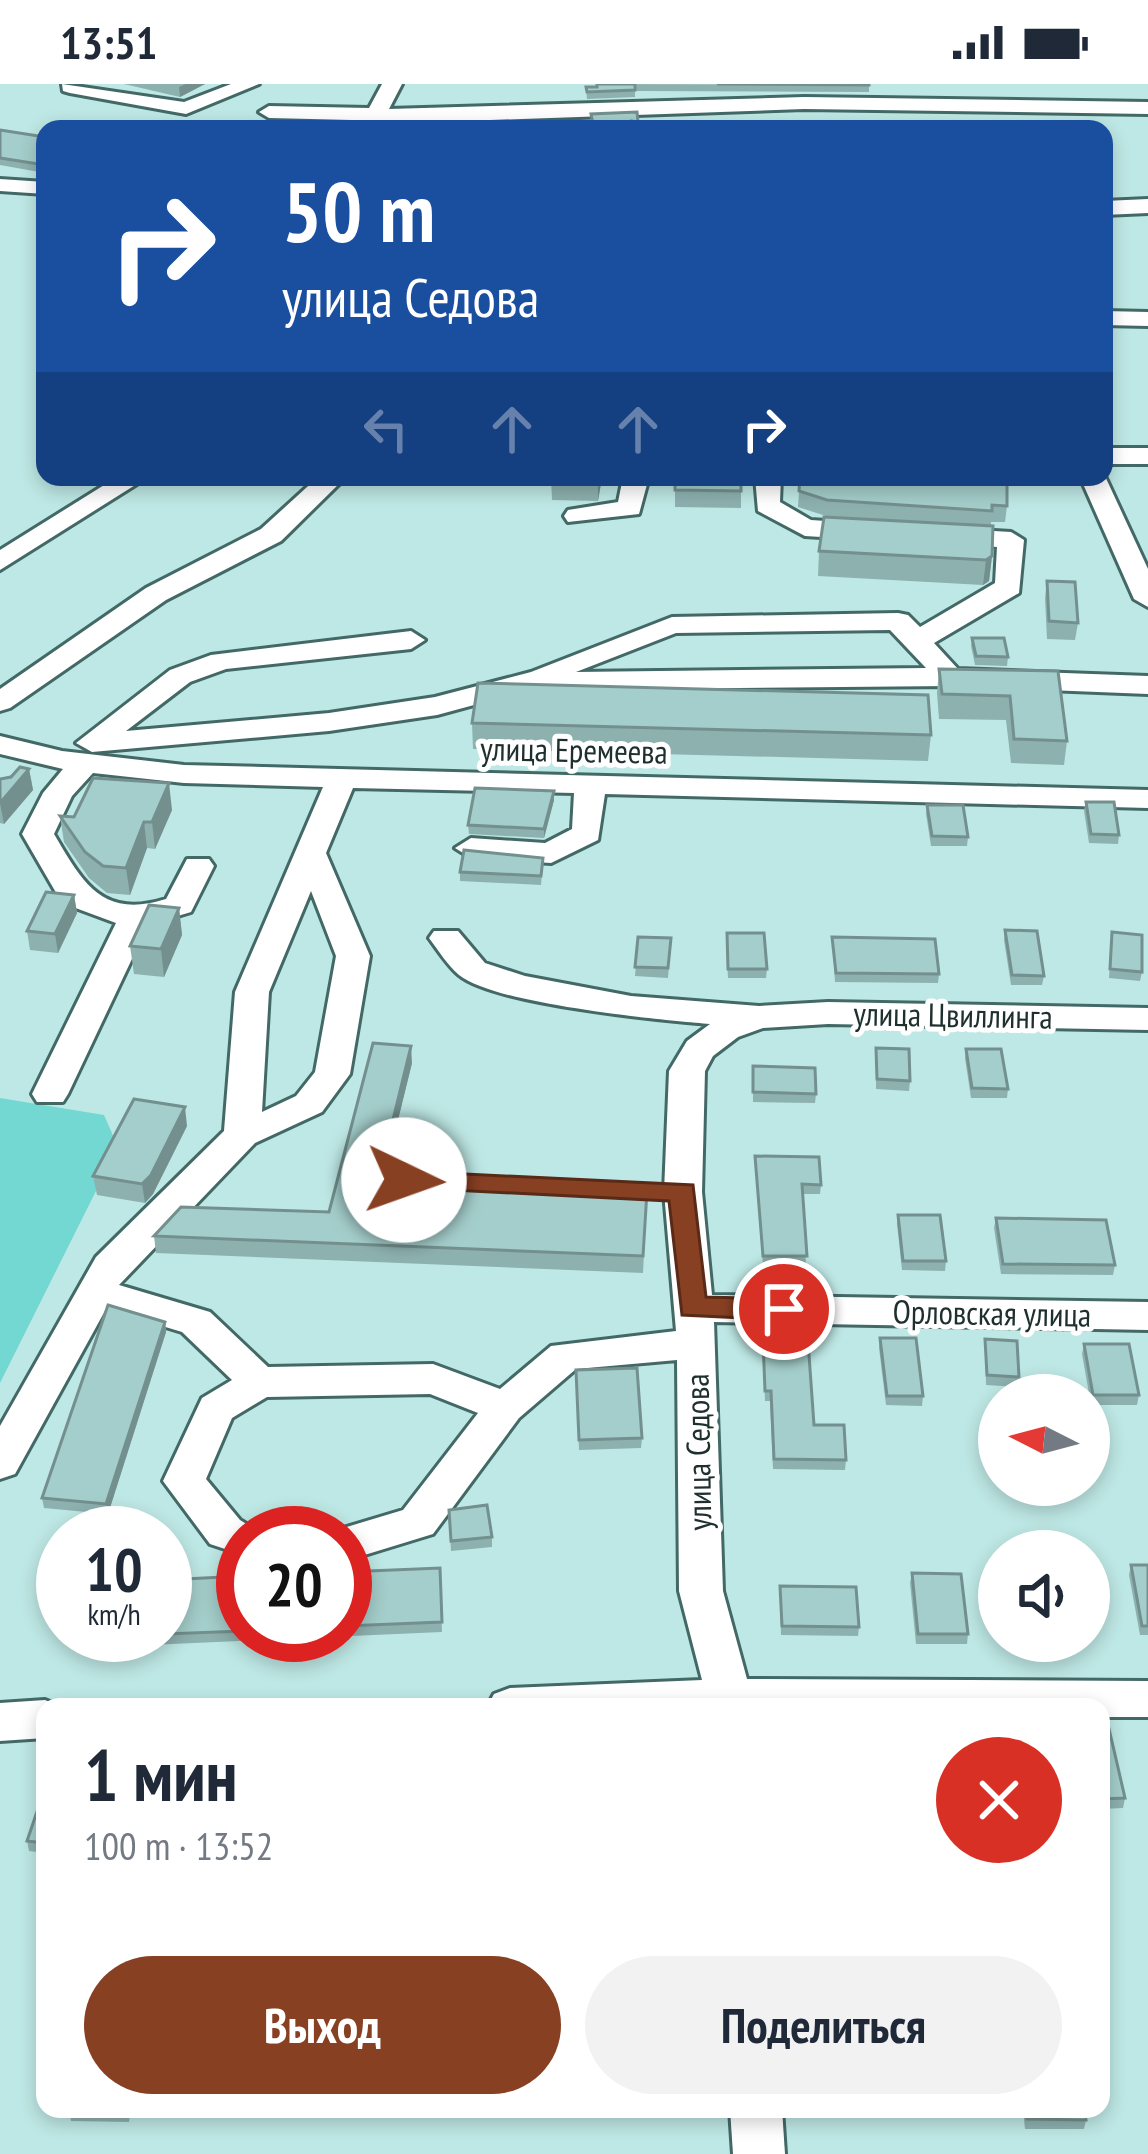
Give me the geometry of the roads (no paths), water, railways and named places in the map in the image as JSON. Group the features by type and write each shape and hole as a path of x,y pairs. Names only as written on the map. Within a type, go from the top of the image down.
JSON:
{"street":[{"path":"75,84 70,87 185,108 250,84"},
{"path":"374,117 392,84"},
{"path":"656,84 675,119"},
{"path":"918,84 938,120"},
{"path":"269,112 374,117 438,108 675,119 804,103 1148,108"},
{"path":"0,185 36,187"},
{"path":"1113,210 1148,206"},
{"path":"1113,228 1148,229"},
{"path":"1113,318 1148,319"},
{"path":"1113,456 1148,456"},
{"path":"0,562 121,486"},
{"path":"0,702 156,594 271,535 323,486"},
{"path":"577,516 630,508 634,486"},
{"path":"768,486 767,505 805,528 1011,541 1010,587 915,642"},
{"path":"1098,486 1148,598"},
{"path":"67,755 437,706 528,681 673,625 898,620 950,677"},
{"path":"4,784 67,755 180,676 221,661 411,640"},
{"path":"528,681 950,677 1148,685"},
{"name":"улица Еремеева","path":"0,746 184,774 1148,799"},
{"path":"67,755 58,793 38,834 74,896 135,919 179,905 198,866"},
{"path":"242,1135 252,992 341,780"},
{"path":"471,848 551,853 586,833 590,786"},
{"path":"0,1462 99,1293 110,1266 242,1135 309,1104 332,1074 353,956 313,855"},
{"path":"50,1094 135,919"},
{"path":"446,938 473,970 519,985 631,1007 759,1017"},
{"name":"улица Цвиллинга","path":"759,1017 828,1012 1148,1019"},
{"name":"улица Седова","path":"731,1698 701,1591 694,1326 663,1192 687,1071 699,1049 727,1029 759,1017"},
{"path":"99,1293 196,1322 259,1382"},
{"name":"Орловская улица","path":"372,1536 418,1522 505,1407 565,1356 644,1346 694,1326 1148,1316"},
{"path":"216,1521 184,1481 216,1409 259,1382 433,1379 505,1407"},
{"path":"1110,1700 1148,1700"},
{"path":"0,1722 36,1720"},
{"path":"756,2118 758,2154"}]}
